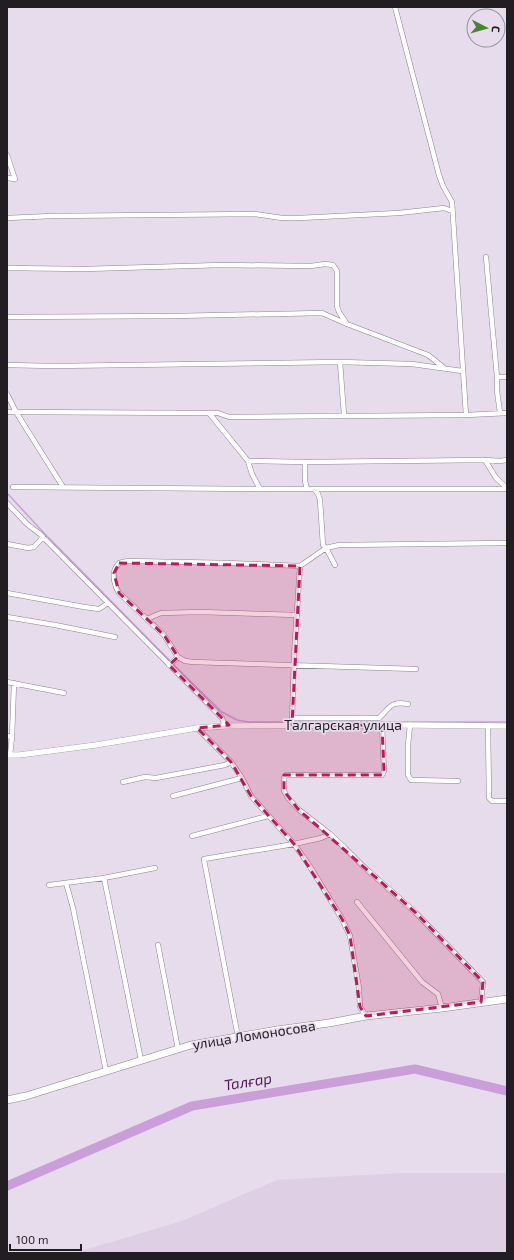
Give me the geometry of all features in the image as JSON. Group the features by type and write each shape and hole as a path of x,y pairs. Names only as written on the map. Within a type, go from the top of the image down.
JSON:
{"main road":[{"name":"улица Ломоносова","path":"7,1100 26,1096 191,1045 366,1016 507,999"}],"street":[{"path":"395,7 436,165 443,186 452,202 466,415"},
{"path":"7,155 15,179 7,178"},
{"path":"7,218 52,216 255,214 282,218 299,218 392,214 444,208 452,211"},
{"path":"486,257 500,413"},
{"path":"7,268 84,269 222,265 333,265 337,271 337,306 347,324"},
{"path":"7,316 175,316 322,313 428,355 444,368"},
{"path":"7,365 54,366 340,362 412,364 462,371"},
{"path":"340,362 344,415"},
{"path":"497,377 507,377"},
{"path":"7,394 16,412 63,487"},
{"path":"7,412 218,413 229,417 466,415 507,413"},
{"path":"209,413 248,461 252,474 260,489"},
{"path":"485,460 496,478 507,489"},
{"path":"248,461 305,462 507,460"},
{"path":"305,462 304,473 307,489"},
{"path":"13,487 507,489"},
{"path":"314,489 320,500 322,545 326,548 335,565"},
{"path":"7,503 171,664 222,718 225,726"},
{"path":"7,544 28,548 34,547 43,537"},
{"path":"416,669 185,661 178,657 164,635 119,593 115,586 115,569 119,563 128,561 300,566 326,548 338,545 507,543"},
{"path":"300,566 292,722 373,719 379,718 394,704 399,702 408,704"},
{"path":"7,593 84,607 99,608 108,603"},
{"path":"147,620 161,613 201,612 297,615"},
{"path":"7,617 42,622 115,637"},
{"path":"171,664 178,657"},
{"path":"7,682 64,693"},
{"path":"8,755 14,683"},
{"name":"Талгарская улица","path":"8,755 19,756 96,746 197,728 292,722 382,725 507,726"},
{"path":"382,725 384,771 382,774 286,775 284,776 284,791 298,809 330,834 364,867 415,912 483,982 481,1002"},
{"path":"410,725 408,745 409,778 411,780 458,781"},
{"path":"488,726 489,798 492,800 507,801"},
{"path":"197,728 231,762 242,778 251,796 294,844 313,870 350,936 359,988 360,1007 366,1016"},
{"path":"123,782 145,777 156,778 225,765 231,762"},
{"path":"173,796 242,778"},
{"path":"192,836 268,816"},
{"path":"238,1037 204,859 294,844 321,838 330,834"},
{"path":"49,885 104,878 155,868"},
{"path":"104,878 140,1060"},
{"path":"66,883 106,1071"},
{"path":"357,902 422,982 438,994 442,1008"},
{"path":"158,945 178,1049"}],"highlighted area":[{"path":"119,563 300,566 292,725 382,725 384,771 382,775 284,775 284,791 298,809 415,912 483,982 481,1002 366,1016 360,1007 350,936 342,919 294,844 251,796 231,762 197,728 229,725 169,665 178,657 164,635 119,593 114,573"}],"shaded area":[{"path":"400,1173 507,1173 507,1253 74,1253 182,1221 277,1180"}],"waterway":[{"path":"7,493 44,533 188,679 222,712 237,720 248,722 507,722"},
{"name":"Талғар","path":"7,1186 192,1106 415,1069 507,1091"}]}
